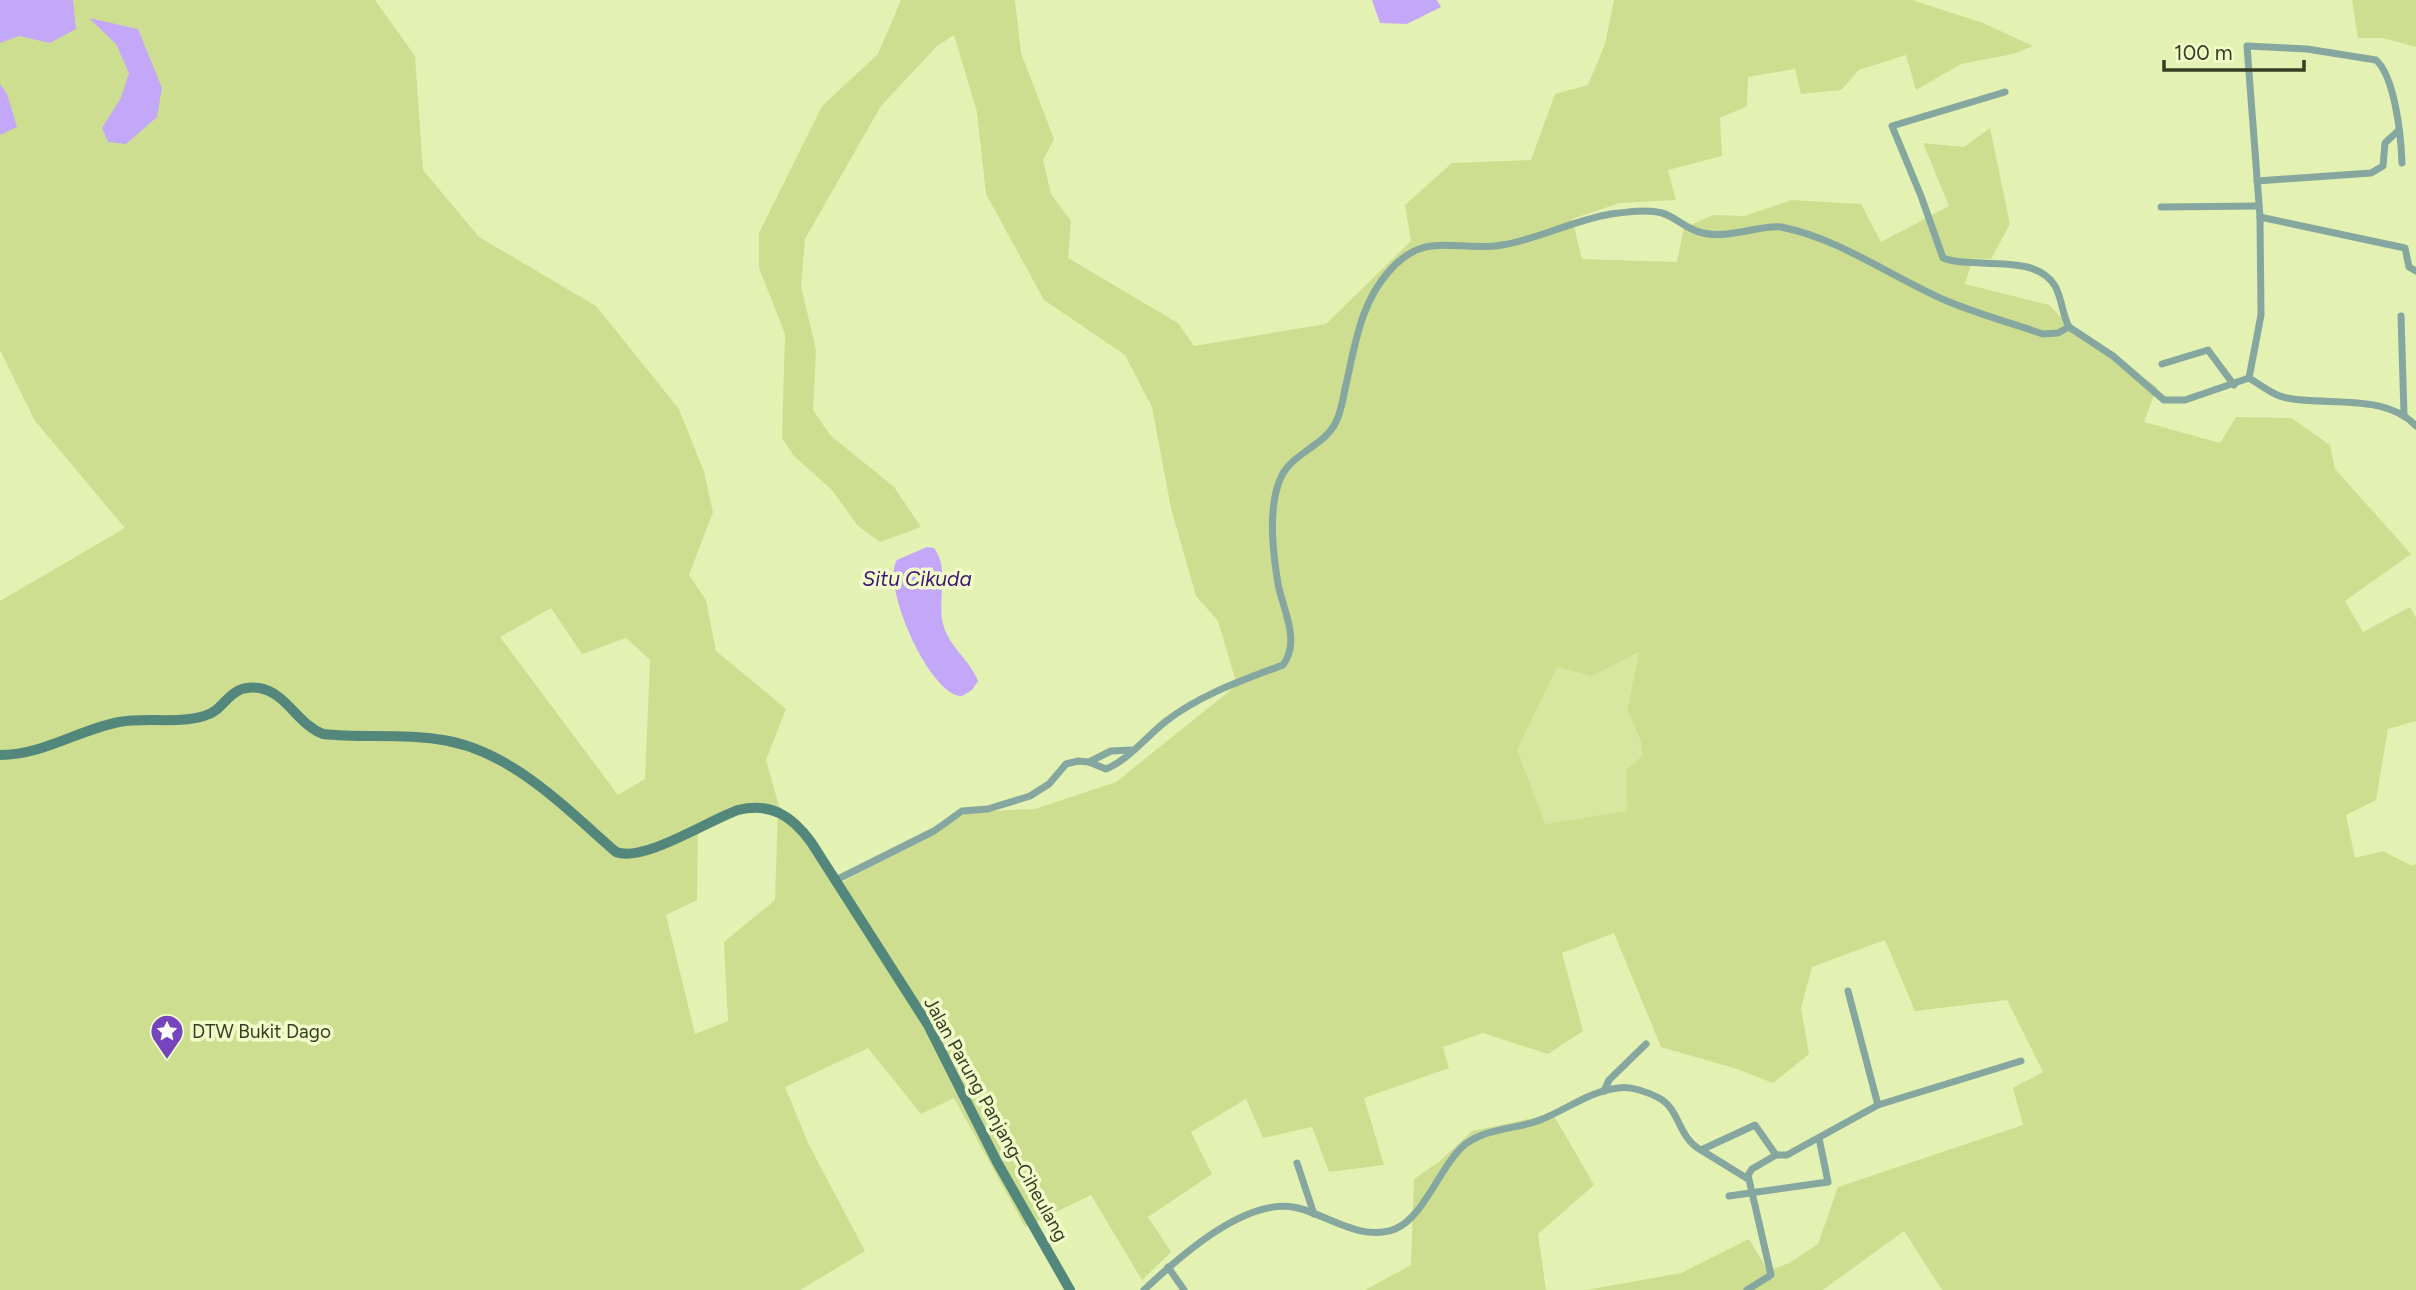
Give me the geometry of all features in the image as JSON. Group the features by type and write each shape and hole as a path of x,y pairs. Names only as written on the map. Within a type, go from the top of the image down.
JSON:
{"street":[{"path":"2249,378 2261,315 2260,217 2247,46 2308,49 2376,60 2386,72 2399,130 2402,163"},
{"path":"2005,92 1892,125 1922,195 1943,258 2020,265 2047,277 2057,290 2069,327 2113,356 2164,400 2185,400 2249,378"},
{"path":"2258,181 2371,173 2383,166 2385,143 2399,130"},
{"path":"2161,207 2259,206"},
{"path":"834,881 934,831 962,811 1017,802 1049,784 1066,764 1089,762 1105,769 1119,764 1131,750 1194,702 1283,665 1289,656 1291,629 1278,582 1274,548 1277,488 1289,463 1334,427 1368,299 1392,268 1410,252 1440,243 1485,248 1525,241 1610,214 1663,213 1703,234 1739,234 1777,226 1803,233 1831,243 1947,301 2043,334 2058,333 2069,327"},
{"path":"2260,217 2405,248 2409,267 2416,271"},
{"path":"2401,316 2404,414"},
{"path":"2162,364 2208,350 2234,385"},
{"path":"2249,378 2284,398 2382,407 2404,414 2416,426"},
{"name":"Jalan Parung Panjang–Ciheulang","path":"0,755 65,742 116,723 206,716 234,692 259,688 281,699 309,726 323,734 438,739 496,758 539,785 617,852 626,856 647,851 738,810 753,806 769,808 797,823 928,1025 997,1162 1069,1290"},
{"path":"1089,762 1111,751 1131,750"},
{"path":"1848,991 1878,1105"},
{"path":"1604,1091 1609,1080 1646,1044"},
{"path":"1747,1290 1771,1275 1748,1179 1752,1170 1776,1156 1787,1155 1878,1105 2021,1061"},
{"path":"1144,1290 1195,1243 1220,1228 1260,1212 1287,1207 1354,1229 1369,1232 1393,1230 1416,1210 1452,1158 1469,1140 1540,1120 1604,1091 1624,1087 1661,1099 1669,1106 1689,1143 1748,1179"},
{"path":"1701,1150 1755,1125 1776,1156"},
{"path":"1729,1196 1828,1182 1819,1138"},
{"path":"1297,1163 1314,1214"},
{"path":"1168,1267 1184,1290"}],"shaded area":[{"path":"0,0 375,0 415,56 423,170 479,237 596,306 679,409 704,472 713,512 689,575 706,600 716,651 786,709 766,760 779,806 802,828 837,885 968,812 1035,809 1116,782 1237,685 1218,621 1196,596 1171,508 1152,407 1125,355 1044,300 986,194 977,112 954,35 936,47 881,106 805,239 801,286 816,350 813,410 830,435 894,487 921,527 880,542 858,526 832,490 794,456 782,438 785,334 759,268 759,233 822,106 878,54 901,0 1015,0 1021,53 1054,139 1043,160 1051,194 1071,221 1068,258 1178,323 1194,346 1326,324 1411,241 1405,205 1452,163 1531,160 1555,94 1588,85 1605,44 1614,0 1912,0 1983,23 2033,46 2013,54 1961,64 1916,90 1906,55 1859,70 1841,90 1801,94 1795,69 1748,77 1747,106 1720,118 1722,156 1668,170 1676,200 1620,203 1572,219 1582,259 1677,262 1684,228 1713,215 1745,216 1792,200 1861,204 1881,242 1949,206 1923,143 1964,147 1990,128 2010,224 1991,259 1973,258 1965,284 2049,305 2077,334 2157,387 2144,422 2220,443 2236,417 2291,418 2330,445 2335,469 2411,554 2345,601 2363,632 2410,607 2416,618 2416,721 2388,729 2376,800 2346,815 2355,858 2383,851 2412,866 2416,863 2416,1290 1942,1290 1904,1231 1823,1290 1586,1290 1681,1273 1749,1239 1768,1271 1789,1263 1818,1244 1838,1187 2023,1125 2013,1088 2043,1072 2007,1000 1915,1011 1885,940 1812,967 1801,1008 1809,1054 1773,1083 1737,1069 1661,1047 1614,933 1562,953 1583,1031 1548,1054 1483,1033 1443,1047 1449,1068 1364,1098 1384,1165 1329,1172 1312,1127 1263,1138 1246,1099 1191,1132 1212,1174 1148,1217 1171,1252 1142,1280 1091,1195 1025,1227 954,1098 921,1114 868,1048 785,1087 809,1145 865,1251 800,1290 0,1290 0,601 125,528 35,421 0,350","holes":["551,608 582,654 626,638 650,660 645,779 618,795 500,637","1639,652 1627,710 1641,741 1642,756 1626,770 1627,811 1545,824 1517,750 1557,667 1592,676","778,806 775,900 724,942 728,1021 695,1034 666,915 697,900 698,824 739,808"]},
{"path":"2352,0 2416,0 2416,47 2383,38 2358,38"},
{"path":"1639,652 1627,710 1641,741 1642,757 1626,770 1627,812 1544,824 1517,750 1557,666 1592,676"},
{"path":"1553,1114 1594,1185 1538,1234 1546,1290 1365,1290 1411,1265 1414,1179 1440,1161 1472,1131"}],"water":[{"path":"0,0 73,0 76,29 50,43 19,36 0,43"},
{"path":"1372,0 1437,0 1441,7 1407,24 1380,23"},
{"path":"89,18 138,29 162,88 157,117 126,144 108,142 102,128 121,98 129,73 116,44"},
{"path":"0,84 7,94 17,127 0,135"},
{"name":"Situ Cikuda","path":"927,547 934,548 939,556 942,615 946,632 978,681 972,690 962,696 950,692 936,679 923,660 902,614 896,592 894,573 897,560"}],"place":[{"name":"DTW Bukit Dago","path":"167,1061"}]}
